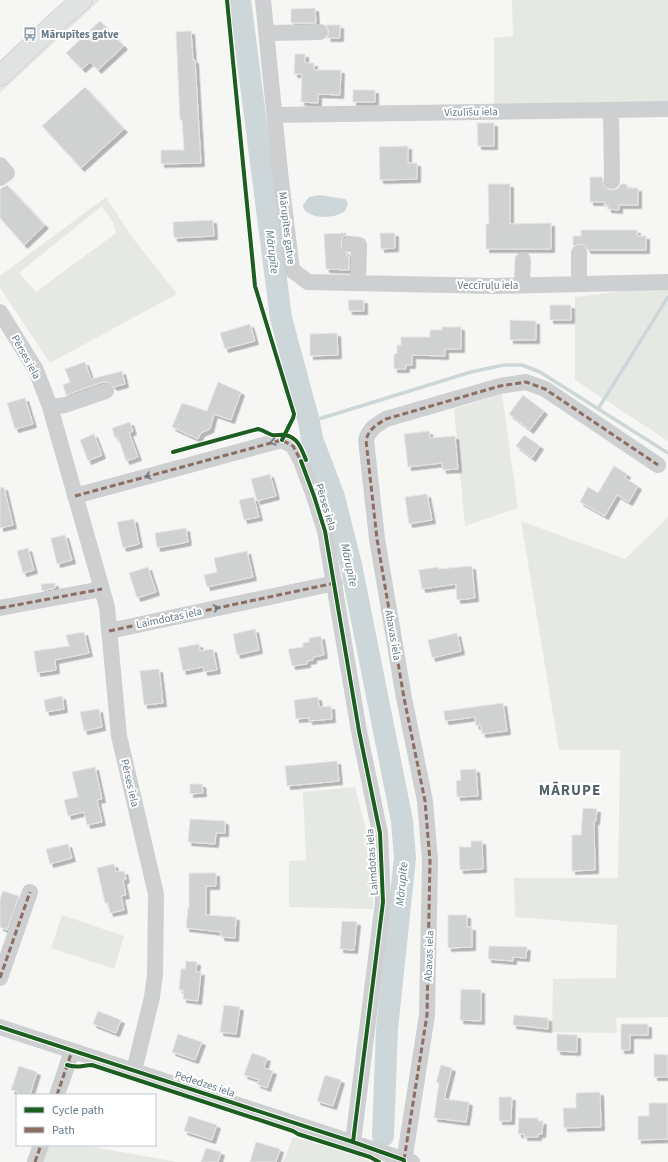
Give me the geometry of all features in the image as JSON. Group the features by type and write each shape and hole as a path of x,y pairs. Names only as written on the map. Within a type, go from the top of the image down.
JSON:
{"main road":[{"path":"0,76 58,20 82,0"}],"street":[{"name":"Mārupītes gatve","path":"263,0 280,172 292,270 308,282"},
{"path":"267,33 320,32"},
{"name":"Vizulīšu iela","path":"275,115 668,110"},
{"path":"611,111 612,181"},
{"path":"0,165 7,172 0,178"},
{"path":"350,244 359,245 358,283"},
{"path":"579,284 580,253"},
{"path":"522,285 523,260"},
{"name":"Veccīruļu iela","path":"308,282 493,286 668,282"},
{"name":"Pērses iela","path":"0,312 36,370 50,407 107,607 119,736 156,894 155,975 150,1005 134,1071"},
{"name":"Abavas iela","path":"407,1161 427,1015 430,861 425,801 404,698 377,539 366,440 368,433 372,427 386,419 500,386 526,382 545,389 658,465"},
{"path":"50,407 65,405 106,391"},
{"name":"Pērses iela","path":"75,496 269,442 282,440 293,446 301,461 314,496 325,531 335,583"},
{"name":"Laimdotas iela","path":"109,631 335,583 358,731 380,833 383,902 353,1142"},
{"path":"0,608 102,589"},
{"path":"0,978 30,892"},
{"name":"Pededzes iela","path":"0,1027 407,1161"},
{"path":"57,1094 72,1050"},
{"path":"35,1162 41,1146"}],"shaded area":[{"path":"93,0 100,0 0,93 0,88"},
{"path":"512,0 668,0 668,104 494,106 494,38 513,36"},
{"path":"320,195 345,199 348,202 347,207 343,212 337,215 326,217 308,213 303,205 309,197"},
{"path":"106,197 132,237 177,294 50,363 0,288 0,276","holes":["102,206 113,222 116,233 36,292 19,273"]},
{"path":"668,286 668,441 575,380 575,297"},
{"path":"502,394 518,508 465,526 454,409"},
{"path":"668,517 668,1017 616,1018 617,1033 552,1032 553,979 616,978 617,925 515,917 514,878 618,878 620,750 559,750 521,521 625,559"},
{"path":"355,787 373,858 373,909 289,907 289,861 306,860 303,792"},
{"path":"62,915 124,936 114,969 51,948"},
{"path":"293,1137 359,1156 370,1162 283,1162"},
{"path":"49,1146 88,1146 177,1162 43,1162"}],"building":[{"path":"315,8 316,23 291,23 291,9"},
{"path":"100,21 124,46 98,70 90,62 82,69 66,53"},
{"path":"326,25 340,25 340,38 327,38 329,31"},
{"path":"191,31 193,60 195,60 201,163 161,164 161,150 184,150 182,120 180,120 176,32"},
{"path":"295,54 305,54 305,63 314,63 314,70 341,70 340,95 318,94 318,103 301,102 302,74 294,74"},
{"path":"85,87 124,129 81,168 42,126"},
{"path":"353,90 375,90 375,102 353,102"},
{"path":"477,123 494,123 494,146 478,146"},
{"path":"408,146 408,163 417,163 417,179 380,180 379,147"},
{"path":"590,177 602,177 604,186 612,190 617,189 621,184 627,184 627,188 638,188 638,205 619,205 619,210 608,209 608,205 604,205 605,202 590,202"},
{"path":"488,184 510,184 510,224 551,223 551,249 486,249 486,224 489,224"},
{"path":"7,185 45,225 24,245 0,218 0,189"},
{"path":"213,220 214,236 174,238 173,222"},
{"path":"581,230 637,230 637,236 646,236 646,250 588,250 584,245 579,244 573,246 573,236 581,236"},
{"path":"346,233 341,243 342,248 347,253 347,256 349,256 349,270 326,269 324,234"},
{"path":"380,233 395,233 395,248 381,249"},
{"path":"348,300 364,300 364,311 349,311"},
{"path":"550,305 571,305 571,320 550,320"},
{"path":"510,320 536,321 536,340 510,340"},
{"path":"250,324 255,341 225,349 220,333"},
{"path":"442,327 461,327 461,349 445,349 445,356 412,355 412,365 406,365 406,369 394,369 394,354 397,353 397,345 401,345 401,337 430,337 430,330 442,330"},
{"path":"337,333 338,355 310,356 310,334"},
{"path":"85,362 91,379 122,371 125,384 114,387 108,382 103,382 66,395 63,385 70,382 65,369"},
{"path":"218,382 241,392 231,420 214,414 210,429 201,433 198,439 172,427 182,403 207,411"},
{"path":"523,395 544,411 530,430 509,414"},
{"path":"25,398 33,424 15,429 7,403"},
{"path":"130,422 133,431 129,433 138,457 126,461 118,437 115,438 112,428"},
{"path":"429,431 430,438 455,436 458,469 443,470 442,463 408,467 404,434"},
{"path":"94,434 102,455 88,461 80,440"},
{"path":"524,435 540,446 532,458 516,446"},
{"path":"614,466 627,474 625,478 638,486 629,502 617,495 605,516 580,502 588,487 598,493"},
{"path":"270,474 276,496 257,501 251,479"},
{"path":"4,487 13,525 0,528 0,488"},
{"path":"427,494 432,520 409,524 405,497"},
{"path":"254,497 259,517 244,520 239,500"},
{"path":"134,519 139,544 123,548 117,522"},
{"path":"186,528 188,542 157,548 155,533"},
{"path":"65,535 72,560 57,564 51,538"},
{"path":"28,548 34,570 23,573 17,551"},
{"path":"247,551 253,577 207,587 204,575 217,572 214,558"},
{"path":"472,566 475,598 457,600 456,584 422,589 419,570 438,567 438,569"},
{"path":"148,567 156,592 137,598 129,573"},
{"path":"55,583 55,588 42,591 41,584"},
{"path":"255,629 259,650 237,655 233,634"},
{"path":"84,632 89,653 55,660 56,670 37,673 34,651 69,646 66,635"},
{"path":"457,633 461,651 432,658 428,640"},
{"path":"321,636 324,655 313,657 313,660 307,661 307,664 292,666 288,649 303,647 303,643 309,642 309,638"},
{"path":"199,644 200,651 213,649 217,670 204,672 203,667 183,671 178,648"},
{"path":"159,669 163,703 144,705 140,671"},
{"path":"62,696 64,709 46,712 44,700"},
{"path":"318,697 319,707 331,706 332,719 309,721 309,718 296,719 294,700"},
{"path":"503,703 507,731 482,734 481,725 476,726 475,717 445,721 444,711"},
{"path":"99,709 102,727 84,731 80,712"},
{"path":"337,761 339,781 287,786 285,766"},
{"path":"95,767 102,799 97,800 102,822 87,825 84,812 68,816 64,800 78,797 72,772"},
{"path":"476,769 478,796 457,797 456,781 461,780 460,770"},
{"path":"190,784 202,784 203,793 190,794"},
{"path":"583,808 597,809 596,821 594,821 595,870 572,871 572,835 581,835"},
{"path":"190,819 225,821 225,833 216,833 215,844 188,842"},
{"path":"471,841 482,841 483,869 460,870 459,847 471,847"},
{"path":"68,844 72,858 50,864 46,849"},
{"path":"114,864 116,872 124,871 126,879 123,881 126,895 121,896 124,910 110,913 108,903 105,903 97,868"},
{"path":"189,873 216,873 216,886 206,886 206,915 236,917 235,938 221,937 221,932 186,928 189,908"},
{"path":"3,891 19,896 7,930 0,927 0,899"},
{"path":"448,915 467,915 467,927 472,927 472,947 448,948"},
{"path":"342,921 357,922 354,950 340,949"},
{"path":"489,946 527,947 526,958 513,957 513,961 488,959"},
{"path":"186,961 197,962 196,972 201,972 198,1001 183,999 184,990 179,990 181,969 185,969"},
{"path":"461,989 481,990 481,1021 460,1020"},
{"path":"224,1005 240,1007 236,1034 220,1032"},
{"path":"98,1011 121,1020 116,1033 93,1024"},
{"path":"514,1015 548,1018 548,1029 513,1025"},
{"path":"621,1024 648,1024 648,1035 630,1035 630,1050 621,1050"},
{"path":"178,1034 202,1042 195,1060 172,1052"},
{"path":"557,1034 577,1035 577,1052 557,1051"},
{"path":"252,1053 267,1058 264,1068 273,1071 267,1088 257,1084 259,1080 244,1075"},
{"path":"654,1054 668,1055 668,1077 654,1077"},
{"path":"441,1065 452,1068 444,1099 469,1102 466,1122 434,1118 439,1083 436,1082"},
{"path":"19,1066 37,1072 30,1094 17,1094 18,1092 11,1090"},
{"path":"325,1075 341,1080 333,1106 317,1101"},
{"path":"600,1092 601,1127 564,1128 563,1108 576,1108 576,1093"},
{"path":"499,1097 512,1097 511,1121 499,1121"},
{"path":"649,1103 668,1103 668,1139 638,1140 638,1116 649,1116"},
{"path":"189,1116 217,1125 212,1140 184,1131"},
{"path":"519,1118 538,1118 538,1121 543,1121 542,1134 538,1134 538,1137 524,1137 524,1134 518,1134"},
{"path":"256,1142 280,1149 276,1162 250,1162"},
{"path":"206,1148 221,1152 218,1162 201,1162"}],"waterway":[{"name":"Mārupīte","path":"240,0 281,318 309,422 312,439 334,497 351,565 402,821 405,858 387,1029 383,1136"},
{"path":"598,409 668,297"},
{"path":"309,422 471,372 504,365 522,365 540,372 668,453"}],"marked path":[{"path":"404,1160 427,1015 430,861 425,801 404,698 377,539 366,440 367,436 373,428 386,419 500,386 526,382 545,389 658,465"},
{"path":"75,496 282,440 293,446 300,459"},
{"path":"109,631 335,583"},
{"path":"0,608 102,589"},
{"path":"0,978 30,892"},
{"path":"57,1094 72,1051"},
{"path":"35,1162 41,1146"}],"cycle path":[{"path":"227,0 255,286 294,414 282,440"},
{"path":"173,452 258,429 272,435 285,435 293,438 299,444 306,460"},
{"path":"301,461 325,531 359,731 380,833 383,902 353,1142"},
{"path":"0,1027 353,1142 404,1160 404,1162"},
{"path":"67,1065 77,1067 92,1065 370,1157 379,1162"}],"place":[{"name":"Mārupītes gatve","path":"30,34"}],"district":[{"name":"MĀRUPE","path":"570,790"}]}
